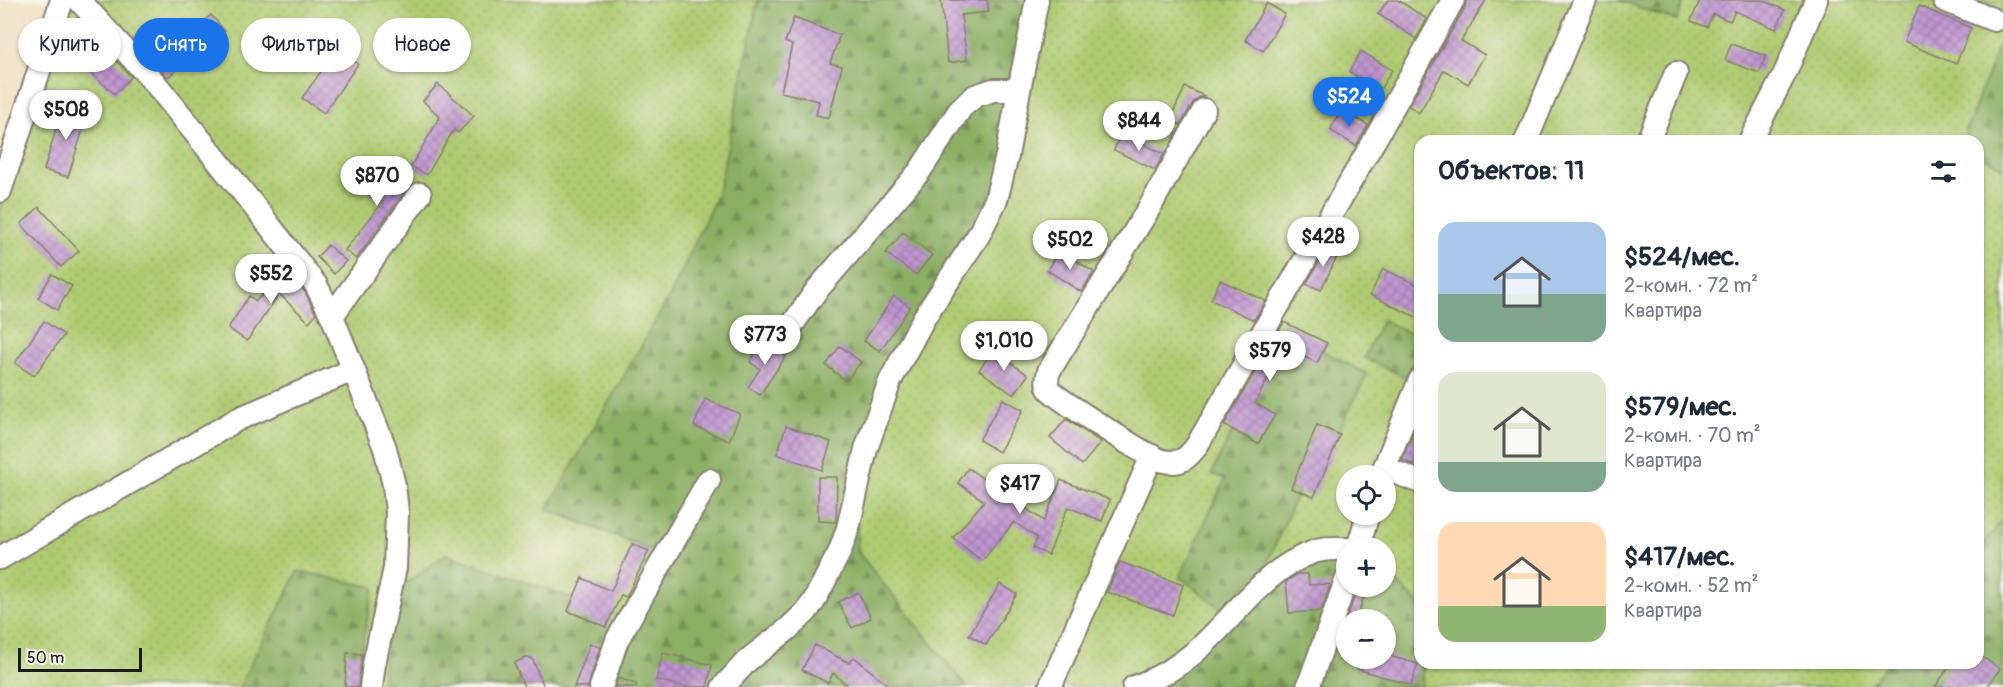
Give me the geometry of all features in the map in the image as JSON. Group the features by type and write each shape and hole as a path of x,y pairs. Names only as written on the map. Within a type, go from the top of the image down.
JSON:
{"street":[{"path":"0,190 62,0"},
{"path":"79,0 155,83 258,211 316,285 332,316 391,467 397,512 395,568 371,687"},
{"path":"723,687 748,660 806,612 836,559 848,528 867,449 890,381 925,316 978,236 996,200 1007,156 1037,0"},
{"path":"1204,110 1151,205 1048,376 1048,387 1053,392 1152,456 1174,462 1188,456 1196,447 1453,0"},
{"path":"1529,135 1585,0"},
{"path":"1753,135 1786,71 1816,0"},
{"path":"1944,0 1994,20"},
{"path":"1651,135 1676,74"},
{"path":"787,332 816,291 896,202 919,172 961,108 975,96 993,90 1019,90"},
{"path":"332,316 420,194"},
{"path":"0,558 238,419 352,370"},
{"path":"1385,465 1414,395"},
{"path":"1050,687 1152,456"},
{"path":"1396,476 1414,480"},
{"path":"601,687 617,640 709,480"},
{"path":"1134,687 1167,672 1188,658 1288,563 1319,550 1336,549"},
{"path":"1308,687 1340,597"}],"green space":[{"path":"63,0 2003,0 2003,687 0,687 0,200 40,72 121,72 121,18 57,18"},
{"path":"758,0 1017,0 1028,18 1001,177 933,297 855,484 858,552 967,687 381,687 392,594 446,554 598,607 617,647 663,555 547,509 672,292 718,192"},
{"path":"1618,0 1684,0 1677,21"},
{"path":"2003,34 2003,168 1984,158 1984,135 1964,135"},
{"path":"1382,320 1414,335 1414,363 1407,378 1364,358"},
{"path":"1283,330 1367,374 1334,441 1322,436 1267,564 1221,609 1180,577 1225,479 1211,474"},
{"path":"1414,429 1414,465 1403,461"},
{"path":"2003,519 2003,687 1868,687 1883,669 1984,669 1984,543"},
{"path":"1336,550 1336,597 1396,597 1396,581 1414,599 1414,669 1423,669 1421,687 1124,687 1197,648 1280,563"},
{"path":"298,571 374,587 354,687 239,687"}],"building":[{"path":"941,0 987,0 989,12 961,15 967,60 948,63"},
{"path":"1388,0 1398,0 1427,19 1416,39 1378,14"},
{"path":"1466,0 1486,0 1461,41 1485,55 1468,84 1444,70 1419,113 1409,106 1465,7"},
{"path":"1700,0 1762,0 1785,10 1776,29 1735,11 1730,21 1713,14 1707,27 1691,21"},
{"path":"1267,3 1285,14 1263,51 1245,40"},
{"path":"1919,6 1971,28 1956,64 1904,42"},
{"path":"794,18 840,35 830,63 842,66 829,118 816,115 819,101 781,92 792,45 785,42"},
{"path":"1731,44 1766,56 1759,73 1725,60"},
{"path":"1361,51 1392,70 1380,90 1349,72"},
{"path":"121,66 131,77 115,94 89,72 121,72"},
{"path":"163,72 174,72 168,77"},
{"path":"321,72 352,72 324,113 302,98"},
{"path":"438,84 474,116 458,133 454,129 427,175 411,166 440,117 423,101"},
{"path":"1185,87 1204,96 1193,103 1180,125 1170,119"},
{"path":"63,105 88,113 68,177 44,170"},
{"path":"1342,110 1368,125 1356,146 1330,130"},
{"path":"1121,133 1164,154 1155,170 1114,150"},
{"path":"376,166 406,190 356,259 345,250 383,202 361,186"},
{"path":"39,207 79,251 61,267 21,224"},
{"path":"903,232 932,255 916,275 886,253"},
{"path":"328,245 346,261 334,274 317,257"},
{"path":"1329,245 1340,250 1321,290 1306,284"},
{"path":"1059,250 1094,272 1081,292 1047,270"},
{"path":"1383,269 1414,283 1414,316 1370,295"},
{"path":"286,270 305,292 316,314 309,322 279,294 247,341 228,328 249,296 256,301"},
{"path":"52,274 72,286 57,310 38,298"},
{"path":"1220,280 1266,301 1254,320 1211,300"},
{"path":"894,296 910,307 880,351 864,341"},
{"path":"44,321 64,335 34,376 15,363"},
{"path":"1284,322 1327,343 1317,363 1284,347 1255,403 1275,415 1258,444 1224,425"},
{"path":"763,341 786,356 760,395 748,387 760,369 750,362"},
{"path":"840,346 861,362 846,381 826,365"},
{"path":"993,350 1028,375 1014,395 979,370"},
{"path":"705,399 740,414 729,441 694,426"},
{"path":"1003,399 1023,410 999,452 979,440"},
{"path":"1066,419 1101,442 1082,465 1050,438"},
{"path":"1317,425 1340,435 1314,497 1291,488"},
{"path":"786,426 831,442 822,470 777,454"},
{"path":"1411,438 1414,439 1414,465 1402,460"},
{"path":"968,468 1044,521 1061,480 1110,500 1102,521 1068,507 1048,555 1033,548 1037,538 1014,522 982,561 953,538 984,501 958,483"},
{"path":"818,477 837,477 836,522 818,521"},
{"path":"632,544 649,551 626,597 621,595 606,627 568,611 582,578 611,591"},
{"path":"1120,562 1183,585 1173,615 1107,592"},
{"path":"1298,574 1308,574 1309,585 1329,584 1321,611 1289,613 1286,582"},
{"path":"1000,584 1017,594 986,645 969,635"},
{"path":"858,592 871,618 852,628 838,602"},
{"path":"1354,597 1363,597 1360,609 1350,609"},
{"path":"590,644 600,647 588,687 574,687"},
{"path":"815,645 849,663 854,657 890,687 849,687 833,673 828,683 802,670"},
{"path":"347,653 362,654 358,687 345,687"},
{"path":"663,653 712,665 707,687 685,687 656,680"},
{"path":"532,658 544,687 524,687 514,663"},
{"path":"1396,658 1414,663 1414,669 1416,669 1411,685 1357,669 1396,669"},
{"path":"1984,658 2000,669 1987,687 1935,687 1948,669 1984,669"},
{"path":"618,678 636,684 636,687 615,687"}]}
